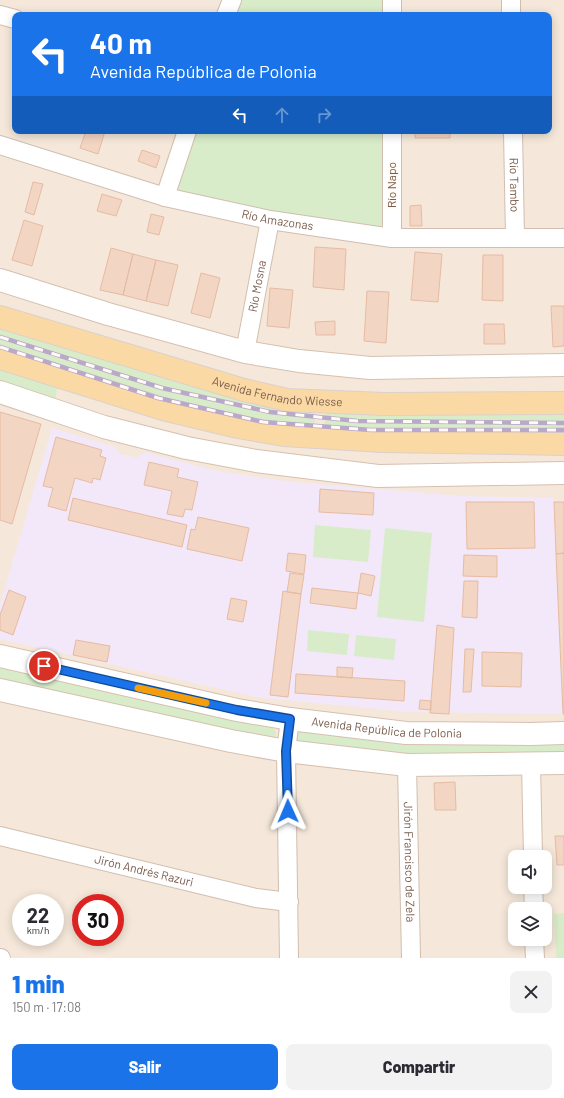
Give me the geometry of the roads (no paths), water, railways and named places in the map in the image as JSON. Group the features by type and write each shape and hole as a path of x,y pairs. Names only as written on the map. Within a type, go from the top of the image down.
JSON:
{"main road":[{"path":"0,280 108,314 245,352 299,361 370,368 564,365"},
{"name":"Avenida Fernando Wiesse","path":"0,317 229,386 287,400 384,404 564,403"},
{"path":"0,358 163,409 238,427 284,435 382,441 564,444"},
{"path":"0,392 104,427 187,448 256,461 378,476 564,473"},
{"name":"Avenida República de Polonia","path":"0,656 237,710 290,719 406,733 564,733"},
{"path":"0,690 231,741 286,751 407,765 564,763"}],"street":[{"path":"227,12 232,0"},
{"path":"392,0 392,12"},
{"path":"511,0 511,12"},
{"path":"0,15 12,18"},
{"path":"165,197 186,134"},
{"name":"Río Napo","path":"392,134 392,238"},
{"name":"Río Tambo","path":"513,134 515,238"},
{"name":"Río Amazonas","path":"0,145 165,197 270,220 392,238 564,238"},
{"name":"Río Mosna","path":"245,352 270,220"},
{"path":"289,958 286,751 290,719"},
{"path":"531,764 533,850"},
{"name":"Jirón Francisco de Zela","path":"407,765 411,958"},
{"name":"Jirón Andrés Razuri","path":"0,836 256,898 289,902"},
{"path":"534,946 535,958"}],"railway":[{"path":"0,337 162,388 270,412 357,421 564,423"},
{"path":"0,347 158,398 263,422 371,430 564,430"}]}
